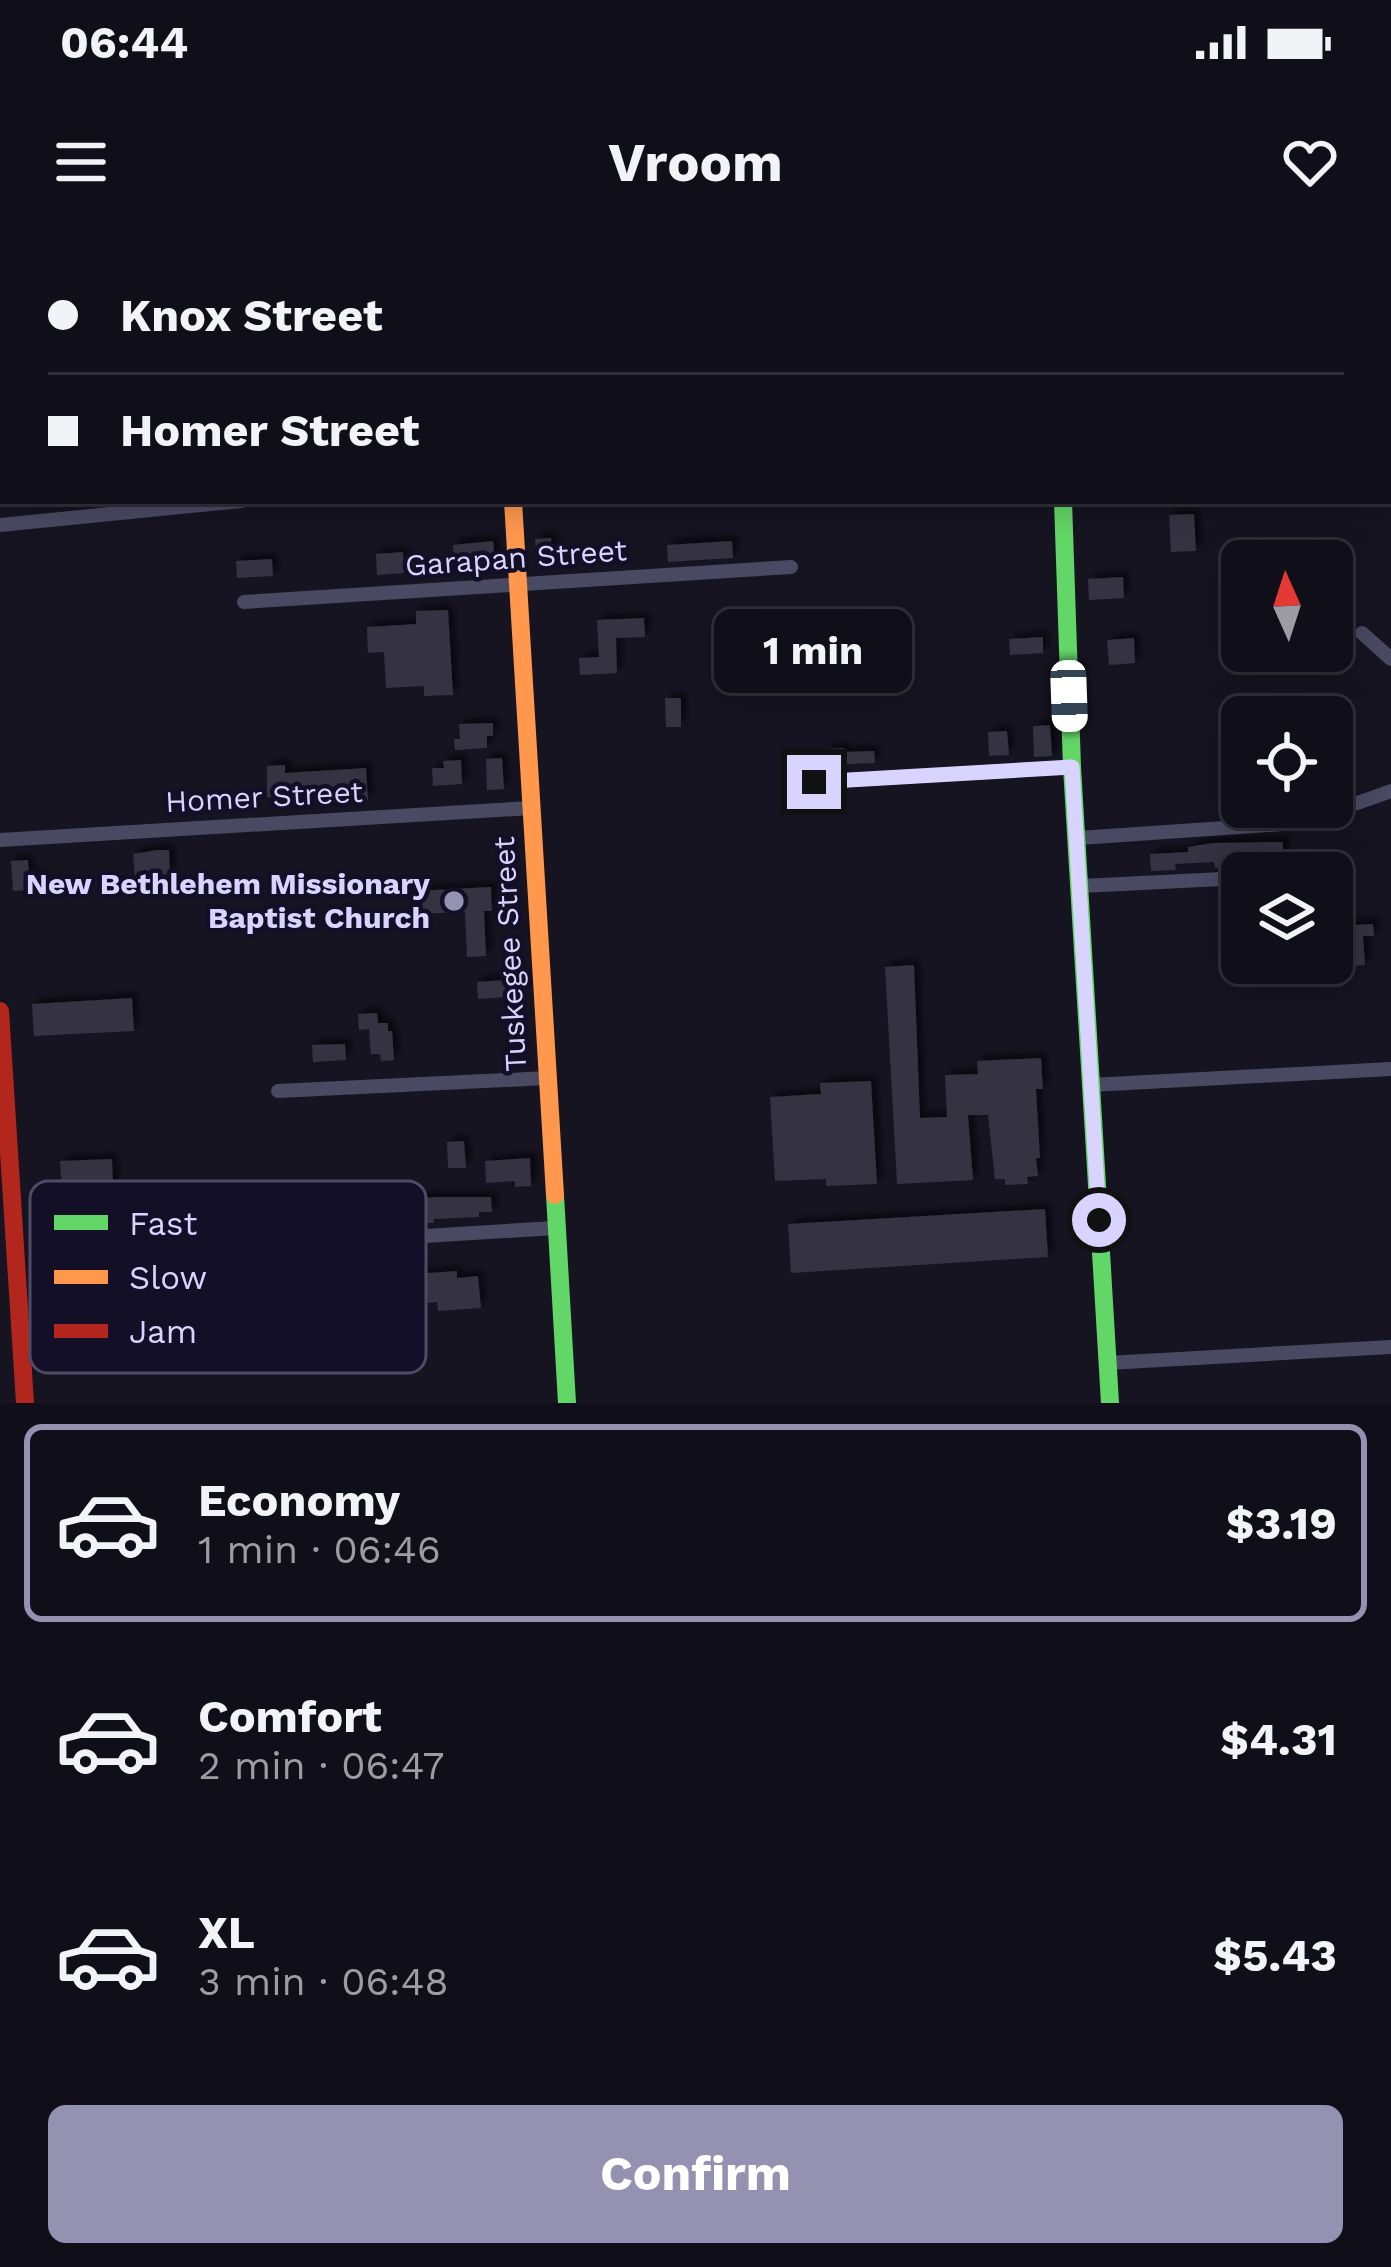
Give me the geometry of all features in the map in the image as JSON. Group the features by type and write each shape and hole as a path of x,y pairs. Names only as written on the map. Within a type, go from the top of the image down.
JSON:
{"street":[{"path":"0,525 211,504"},
{"name":"Tuskegee Street","path":"513,504 566,1403"},
{"path":"1063,504 1072,767 1110,1403"},
{"name":"Garapan Street","path":"244,602 791,567"},
{"path":"1362,633 1391,659"},
{"path":"814,782 1072,767"},
{"path":"1078,838 1283,824 1315,818 1391,791"},
{"name":"Homer Street","path":"0,840 531,808"},
{"path":"1081,886 1221,879"},
{"path":"0,1011 8,1229 25,1403"},
{"path":"1091,1085 1391,1069"},
{"path":"278,1091 547,1078"},
{"path":"426,1234 555,1228"},
{"path":"1108,1363 1391,1347"}],"building":[{"path":"1194,514 1196,551 1171,552 1169,515"},
{"path":"551,538 553,567 537,568 535,539"},
{"path":"493,541 496,571 455,572 453,545"},
{"path":"732,541 733,558 668,562 667,545"},
{"path":"403,552 404,573 377,575 376,554"},
{"path":"272,559 273,576 237,578 236,561"},
{"path":"1123,577 1124,598 1089,600 1088,579"},
{"path":"448,610 453,695 424,696 424,686 386,688 384,652 368,653 367,627 416,624 416,611"},
{"path":"644,618 645,637 616,638 617,673 580,675 579,658 599,657 597,620"},
{"path":"1043,637 1043,653 1010,655 1009,639"},
{"path":"1134,638 1135,663 1109,665 1107,640"},
{"path":"665,698 681,698 681,727 666,727"},
{"path":"493,723 487,748 455,750 459,724"},
{"path":"1050,725 1052,756 1034,757 1033,726"},
{"path":"1007,731 1009,755 989,756 988,732"},
{"path":"844,748 844,752 874,751 875,763 826,765 826,749"},
{"path":"502,758 504,789 487,790 486,759"},
{"path":"461,760 462,784 433,786 432,768 444,768 443,761"},
{"path":"285,765 285,773 366,768 368,800 277,804 277,797 267,797 267,766"},
{"path":"1283,842 1283,852 1221,852 1221,868 1215,868 1214,862 1151,871 1150,854 1188,852 1188,847"},
{"path":"169,850 170,874 135,877 133,854"},
{"path":"28,860 29,876 40,875 41,889 13,891 11,861"},
{"name":"New Bethlehem Missionary Baptist Church","path":"491,887 492,911 484,911 486,956 467,957 465,912 417,914 416,891"},
{"path":"1373,924 1374,936 1363,936 1365,965 1353,966 1353,925"},
{"path":"914,965 920,1118 947,1117 945,1075 978,1074 977,1061 1041,1058 1043,1089 1036,1089 1040,1158 1036,1158 1038,1176 1027,1177 1028,1184 1005,1185 1005,1179 995,1179 988,1115 968,1115 973,1180 897,1184 885,967"},
{"path":"505,980 506,997 478,999 477,982"},
{"path":"132,998 134,1031 34,1036 32,1004"},
{"path":"377,1013 378,1023 388,1023 392,1031 394,1060 381,1061 380,1054 371,1054 369,1029 359,1030 358,1014"},
{"path":"345,1044 346,1060 313,1062 312,1045"},
{"path":"871,1081 877,1184 775,1181 770,1097 821,1094 820,1083"},
{"path":"464,1141 466,1168 448,1168 447,1142"},
{"path":"530,1158 531,1186 515,1187 515,1181 486,1183 485,1161"},
{"path":"112,1159 113,1181 61,1181 60,1161"},
{"path":"491,1197 492,1212 426,1223 426,1198"},
{"path":"1045,1209 1048,1257 791,1273 788,1224"},
{"path":"457,1271 457,1278 478,1276 481,1308 438,1311 437,1302 426,1303 426,1273"}],"traffic: fast":[{"path":"1063,504 1072,767 1110,1403"},
{"path":"555,1195 567,1403"}],"traffic: slow":[{"path":"513,504 555,1195"}],"traffic: jam":[{"path":"0,1011 25,1403"}],"place":[{"name":"New Bethlehem Missionary Baptist Church","path":"454,901"}],"route":[{"path":"814,782 1072,767 1099,1220"}]}
